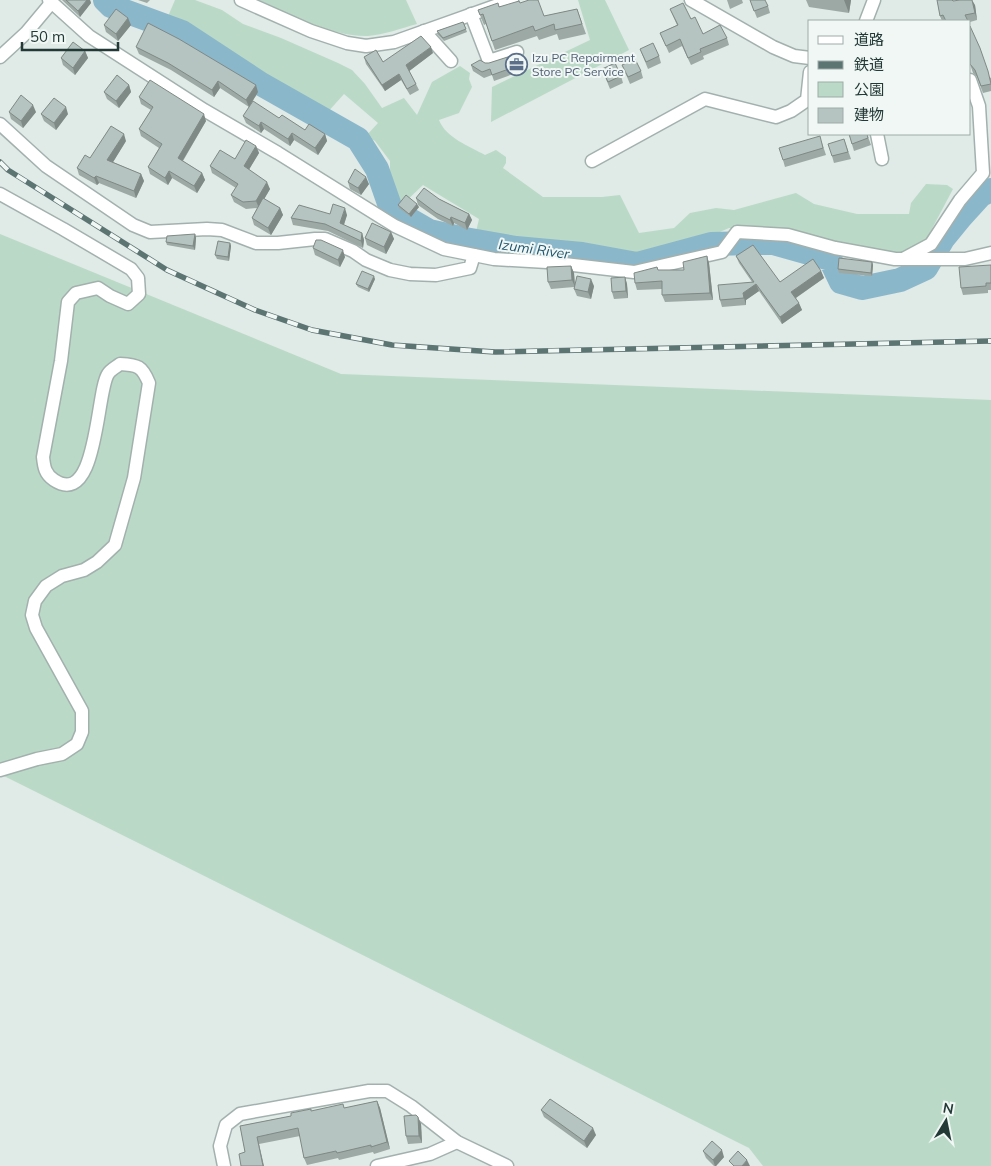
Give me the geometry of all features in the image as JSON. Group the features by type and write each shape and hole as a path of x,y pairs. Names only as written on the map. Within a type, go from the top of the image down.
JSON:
{"street":[{"path":"241,0 311,31 347,43 366,46 394,42 512,0"},
{"path":"691,0 773,47 794,56 808,58"},
{"path":"866,20 874,0"},
{"path":"0,57 26,33 51,1 89,36 204,110 278,153 395,226 444,249 494,259 547,262 634,272 722,252 737,232 788,235 835,248 902,259 964,260 991,253"},
{"path":"471,14 489,60 517,52"},
{"path":"424,31 451,61"},
{"path":"902,259 932,244 960,200 983,173 979,106 971,83"},
{"path":"592,162 705,98 776,117 791,111 807,100 808,91"},
{"path":"0,124 46,166 133,225 150,232 207,228 222,230 256,243 324,240 353,251 366,260 390,270 410,274 436,275 470,268 474,255"},
{"path":"877,135 882,159"},
{"path":"0,194 64,228 131,269 138,278 139,294 128,304 98,288 76,293 68,302 61,361 43,457 44,469 51,478 58,483 69,484 78,481 84,471 92,448 108,374 120,364 132,364 144,370 149,383 134,478 115,545 97,562 84,570 62,576 46,586 35,601 32,615 36,628 82,711 82,732 77,744 62,754 0,770"},
{"path":"224,1166 220,1146 226,1125 240,1114 369,1091 388,1091 411,1106 457,1142 507,1166"},
{"path":"376,1166 430,1154 457,1142"}],"green space":[{"path":"175,0 195,0 222,10 243,24 281,38 352,70 365,84 382,108 404,98 417,115 432,82 460,66 470,73 469,79 472,87 459,113 439,120 452,137 485,155 496,150 506,157 506,163 503,168 543,197 602,197 620,195 639,233 674,228 690,213 716,208 734,210 796,193 814,204 857,214 909,214 911,203 926,184 947,185 953,189 926,240 914,250 891,254 785,230 744,228 729,228 683,248 638,260 475,236 479,219 423,185 402,205 390,186 390,161 375,141 366,136 378,123 344,94 326,114 239,63 189,30 166,21"},
{"path":"259,0 406,0 417,24 368,36 340,33 312,24"},
{"path":"578,0 605,0 629,50 491,122 492,87 590,40"},
{"path":"0,234 341,374 991,400 991,1166 763,1166 749,1148 0,774"}],"building":[{"path":"66,0 87,0 78,11"},
{"path":"529,0 538,0 544,16 577,9 582,24 555,30 554,24 535,31 533,26 492,41 483,14 480,15 478,10 498,3 499,7"},
{"path":"750,0 765,0 768,6 754,11"},
{"path":"937,0 972,0 975,13 965,15 968,20 946,20 943,15 940,16"},
{"path":"683,3 691,19 695,17 703,34 720,25 727,38 700,49 701,52 688,58 680,39 666,46 660,33 678,25 670,9"},
{"path":"116,9 128,18 116,34 104,25"},
{"path":"463,22 466,29 443,38 437,31"},
{"path":"148,23 179,39 256,85 246,100 218,81 212,90 168,63 136,47"},
{"path":"971,28 980,48 991,84 981,86 975,70 971,65"},
{"path":"421,36 431,47 406,65 416,84 407,89 399,74 382,85 364,57 376,50 383,62"},
{"path":"73,42 85,51 73,68 61,58"},
{"path":"653,43 659,56 646,62 640,49"},
{"path":"517,54 520,63 492,75 490,69 482,72 471,65 480,60 489,63"},
{"path":"635,59 641,71 628,77 622,65"},
{"path":"615,63 621,76 608,82 602,69"},
{"path":"117,75 129,85 116,101 104,92"},
{"path":"150,80 204,114 178,158 202,173 194,186 169,171 165,178 148,167 162,144 139,129 153,107 139,97"},
{"path":"21,95 33,105 21,121 9,112"},
{"path":"54,98 66,107 54,123 41,114"},
{"path":"253,101 279,118 282,115 305,130 309,124 325,134 315,148 292,133 288,139 261,122 259,126 243,116"},
{"path":"111,126 124,134 107,160 141,174 134,191 96,176 94,178 77,168 85,155 90,158"},
{"path":"849,135 867,135 868,138 852,144"},
{"path":"820,136 823,148 783,160 779,148"},
{"path":"844,139 848,152 832,156 828,144"},
{"path":"246,140 256,146 244,166 267,182 256,201 243,202 231,195 238,184 210,166 220,150 235,159"},
{"path":"355,169 366,177 358,188 348,182"},
{"path":"424,188 439,199 469,214 465,223 451,217 450,220 436,213 416,198"},
{"path":"406,195 417,204 409,214 398,205"},
{"path":"263,198 280,208 268,228 252,218"},
{"path":"333,204 345,208 340,223 362,233 361,241 325,224 291,218 299,205 330,214"},
{"path":"372,223 391,232 384,247 365,238"},
{"path":"195,234 193,246 166,242 167,236"},
{"path":"316,240 321,240 343,250 338,260 313,248"},
{"path":"218,241 230,243 228,257 215,255"},
{"path":"753,245 780,282 813,259 821,271 791,292 799,303 780,317 756,284 743,293 744,298 720,300 718,285 754,282 736,256"},
{"path":"707,256 710,293 662,295 662,281 635,283 634,273 657,267 658,270 684,270 683,262"},
{"path":"839,258 872,262 871,273 838,269"},
{"path":"991,265 991,283 986,283 986,286 961,288 959,267"},
{"path":"571,266 572,280 548,282 547,267"},
{"path":"362,271 374,276 368,289 356,284"},
{"path":"577,276 591,279 588,292 574,289"},
{"path":"625,277 626,291 612,292 611,278"},
{"path":"550,1099 593,1128 584,1141 541,1110"},
{"path":"377,1101 387,1142 371,1147 371,1145 304,1158 298,1128 257,1137 263,1166 241,1166 239,1154 245,1152 240,1126 291,1116 291,1113 311,1109 311,1111 343,1104 344,1108"},
{"path":"416,1115 418,1117 419,1136 406,1136 404,1116"},
{"path":"712,1141 722,1150 713,1160 703,1151"},
{"path":"738,1151 747,1160 742,1166 734,1166 729,1161"}],"waterway":[{"name":"Izumi River","path":"105,0 111,6 182,32 261,84 358,139 377,169 391,209 429,231 465,239 516,248 582,254 637,264 711,244 773,243 830,259 841,282 862,288 900,280 926,268 943,239 961,217 981,195 991,190"}],"railway":[{"path":"0,162 8,170 167,270 255,310 312,330 392,345 495,352 991,341"}],"place":[{"name":"Izu PC Repairment Store PC Service","path":"516,65"}]}
